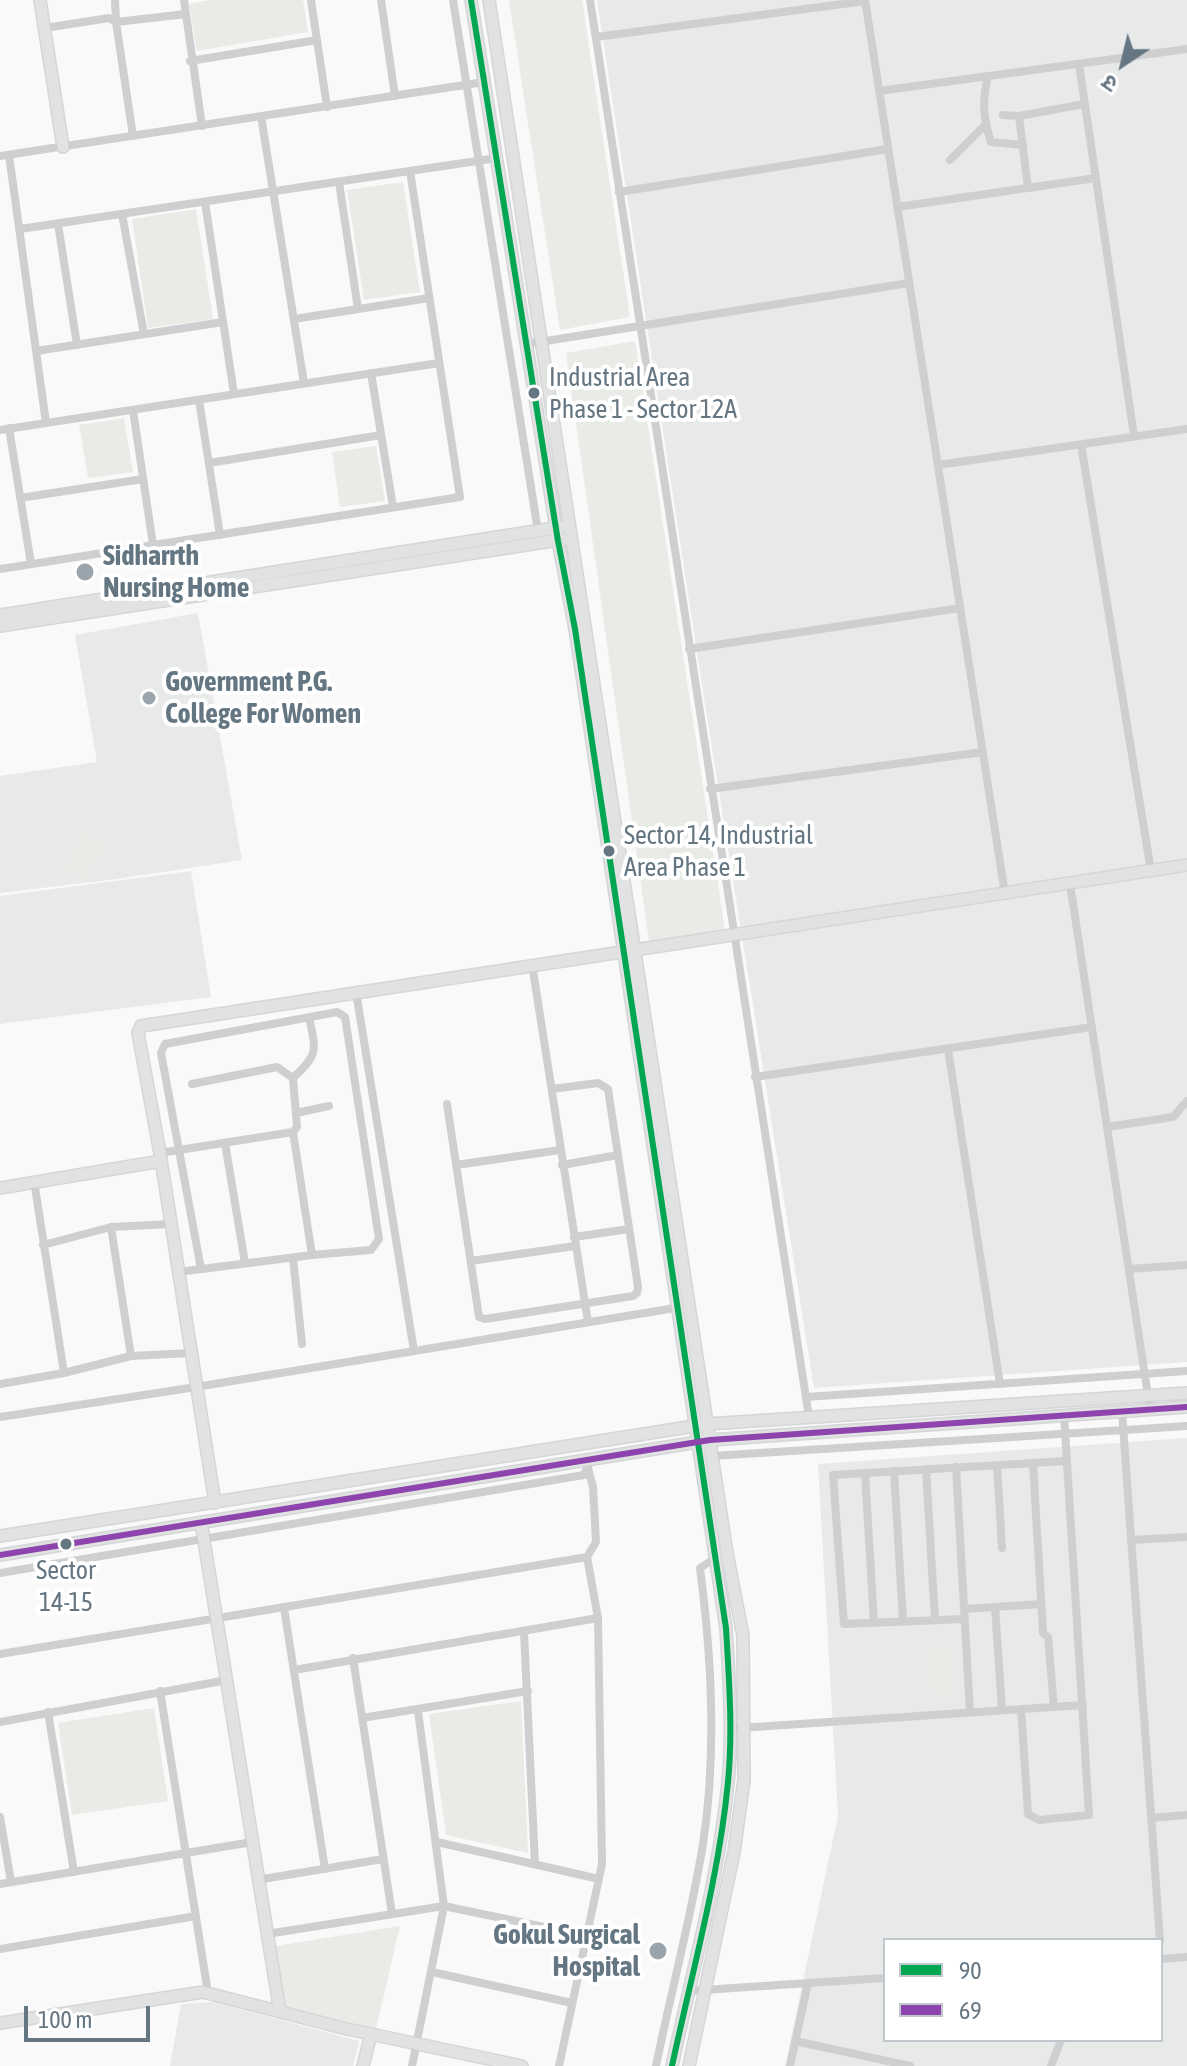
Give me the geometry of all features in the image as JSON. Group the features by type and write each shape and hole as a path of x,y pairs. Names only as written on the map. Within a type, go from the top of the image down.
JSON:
{"street":[{"path":"115,0 133,136"},
{"path":"184,0 190,61 202,126"},
{"path":"311,0 327,107"},
{"path":"381,0 395,96"},
{"path":"453,0 538,531"},
{"path":"471,0 557,534 629,949 705,1441 714,1559 726,1628 730,1728 728,1781 719,1846 672,2066"},
{"path":"489,0 572,532 629,949"},
{"path":"590,0 809,1417"},
{"path":"596,37 865,1 1005,894"},
{"path":"41,6 63,147"},
{"path":"45,28 109,18 116,22 186,14"},
{"path":"190,61 317,40"},
{"path":"879,91 1187,49"},
{"path":"1079,64 1134,436"},
{"path":"988,76 982,99 991,142 1023,145"},
{"path":"46,423 20,229 4,156 501,80"},
{"path":"1003,115 1019,116 1084,104"},
{"path":"261,116 304,383"},
{"path":"1019,116 1028,188"},
{"path":"950,160 985,125"},
{"path":"619,192 888,149"},
{"path":"20,229 497,158"},
{"path":"0,569 460,497 410,171"},
{"path":"897,207 1096,178"},
{"path":"339,182 358,309"},
{"path":"205,202 234,394"},
{"path":"122,214 144,334"},
{"path":"58,224 77,345"},
{"path":"527,344 909,283"},
{"path":"294,319 429,298"},
{"path":"36,351 223,322"},
{"path":"31,564 5,429 439,363"},
{"path":"371,373 393,507"},
{"path":"199,400 220,535"},
{"path":"133,410 153,545"},
{"path":"938,465 1187,429"},
{"path":"209,463 381,435"},
{"path":"1081,444 1151,871"},
{"path":"20,498 143,479"},
{"path":"0,615 538,531 557,534"},
{"path":"0,626 572,532"},
{"path":"689,649 960,608"},
{"path":"710,789 983,752"},
{"path":"280,2012 205,1539 211,1504 161,1157 138,1033 141,1026 1187,865"},
{"path":"1070,884 1150,1409"},
{"path":"532,964 588,1322"},
{"path":"356,992 414,1351"},
{"path":"178,1272 371,1250 379,1239 345,1017 337,1012 165,1044 161,1053 201,1269"},
{"path":"0,1188 161,1157 180,1150 293,1132 297,1127 293,1078 314,1056 309,1017"},
{"path":"755,1077 1092,1027"},
{"path":"948,1049 1000,1384"},
{"path":"192,1084 277,1067 293,1078"},
{"path":"447,1104 479,1317 485,1319 633,1296 637,1293 608,1089 598,1083 552,1089"},
{"path":"1107,1127 1173,1117 1187,1101"},
{"path":"296,1113 329,1106"},
{"path":"293,1132 312,1255"},
{"path":"225,1143 245,1263"},
{"path":"456,1165 560,1150"},
{"path":"562,1165 618,1155"},
{"path":"34,1181 64,1373"},
{"path":"43,1245 111,1227 170,1224"},
{"path":"111,1227 131,1356"},
{"path":"471,1261 629,1229"},
{"path":"293,1258 302,1344"},
{"path":"1129,1269 1187,1265"},
{"path":"0,1417 684,1306"},
{"path":"0,1384 64,1373 131,1356 190,1353"},
{"path":"806,1397 1187,1371"},
{"path":"0,1536 702,1425 1187,1393"},
{"path":"0,1555 589,1463 705,1441 1187,1407"},
{"path":"1122,1411 1160,1938"},
{"path":"1021,1709 1028,1814 1039,1820 1089,1815 1064,1415"},
{"path":"712,1456 1187,1426"},
{"path":"689,2066 734,1852 744,1780 743,1636 712,1456 705,1441"},
{"path":"1041,1604 995,1607 935,1620 844,1624 833,1475 1067,1461"},
{"path":"0,1573 584,1475 589,1463"},
{"path":"559,2066 602,1864 598,1618 587,1557 596,1542 589,1463"},
{"path":"1033,1463 1043,1633 1048,1637 1054,1707"},
{"path":"997,1465 1002,1548"},
{"path":"956,1467 970,1712"},
{"path":"926,1469 935,1620"},
{"path":"894,1471 903,1621"},
{"path":"865,1473 874,1623"},
{"path":"1131,1540 1187,1537"},
{"path":"0,1654 587,1557"},
{"path":"656,2066 703,1843 711,1688 700,1568 714,1559"},
{"path":"995,1607 1002,1710"},
{"path":"284,1608 325,1869"},
{"path":"294,1670 598,1618"},
{"path":"524,1632 535,1864"},
{"path":"353,1658 392,1914"},
{"path":"0,1722 227,1680"},
{"path":"160,1691 208,1993"},
{"path":"362,1718 528,1691"},
{"path":"730,1728 1083,1705"},
{"path":"412,2066 444,1906 418,1711"},
{"path":"48,1712 74,1872"},
{"path":"1151,1818 1187,1815"},
{"path":"0,1817 11,1882"},
{"path":"0,1884 252,1842"},
{"path":"437,1842 599,1879"},
{"path":"257,1880 383,1859"},
{"path":"267,1934 444,1906 587,1936"},
{"path":"0,1949 196,1916"},
{"path":"1163,1958 1187,1957"},
{"path":"432,1972 572,2003"},
{"path":"688,1991 883,1978"},
{"path":"790,2066 808,1983"},
{"path":"0,2023 203,1992 371,2034 522,2066"},
{"path":"363,2066 371,2034"},
{"path":"795,2041 879,2063 910,2066"},
{"path":"1051,2066 1060,2042"}],"shaded area":[{"path":"211,0 303,0 308,32 197,51 189,4"},
{"path":"509,0 582,0 630,317 560,330"},
{"path":"597,0 1187,0 1187,1362 814,1388"},
{"path":"403,182 420,292 364,300 347,190"},
{"path":"196,209 213,319 148,328 132,219"},
{"path":"635,341 725,930 649,941 566,353"},
{"path":"124,418 133,472 88,478 79,425"},
{"path":"376,446 385,501 340,507 332,452"},
{"name":"Government P.G. College For Women","path":"198,613 242,860 0,893 0,776 97,762 75,635"},
{"path":"85,832 105,844 85,880 64,868"},
{"path":"191,871 211,997 0,1024 0,896"},
{"path":"1187,1438 1187,2066 785,2066 838,1816 818,1464"},
{"path":"930,1646 954,1646 956,1692 932,1693"},
{"path":"521,1701 528,1853 446,1835 429,1714"},
{"path":"154,1708 168,1801 72,1815 58,1723"},
{"path":"400,1926 376,2029 285,2006 276,1946"},
{"path":"213,2002 359,2041 353,2066 170,2066 181,2004"}],"transit line":[{"name":"90","path":"471,0 558,541 575,629 726,1628 730,1744 724,1818 712,1889 672,2066"},
{"name":"69","path":"0,1555 710,1440 1187,1407"}],"place":[{"name":"Industrial Area Phase 1 - Sector 12A","path":"534,393"},
{"name":"Sidharrth Nursing Home","path":"85,572"},
{"name":"Government P.G. College For Women","path":"149,698"},
{"name":"Sector 14, Industrial Area Phase 1","path":"609,851"},
{"name":"Sector 14-15","path":"66,1544"},
{"name":"Gokul Surgical Hospital","path":"658,1951"}]}
